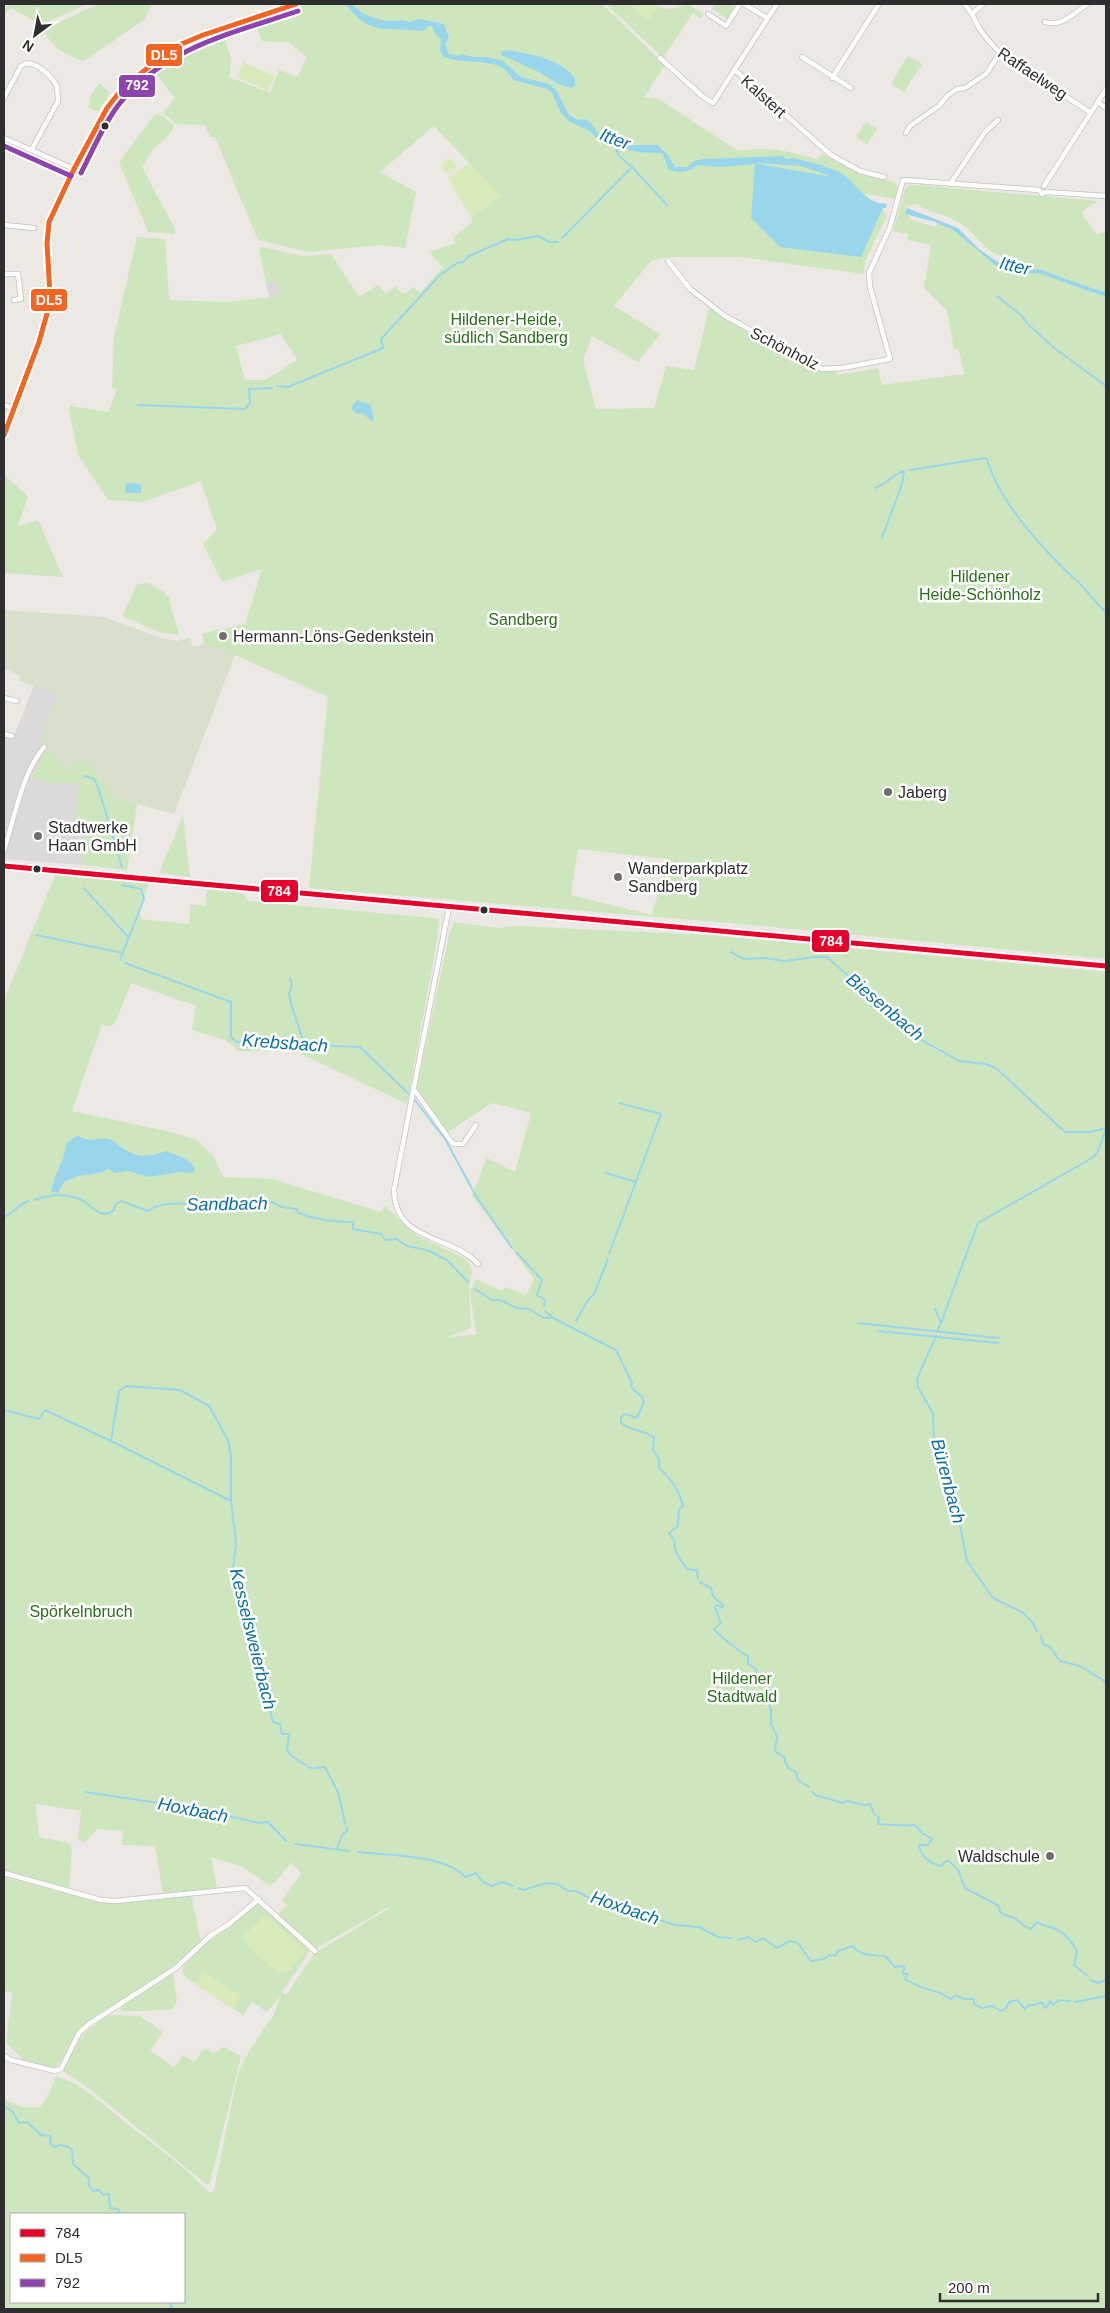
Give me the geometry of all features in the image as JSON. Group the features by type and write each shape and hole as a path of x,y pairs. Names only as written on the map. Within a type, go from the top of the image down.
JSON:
{"main road":[{"path":"4,435 39,342 48,310 50,295 47,244 50,222 74,169 107,108 116,96 154,61 187,40 296,4"},
{"path":"4,866 1106,966"}],"street":[{"path":"708,14 726,26 740,4"},
{"path":"744,4 767,18"},
{"path":"736,71 737,66 776,4"},
{"path":"832,78 879,4"},
{"name":"Raffaelweg","path":"964,4 974,13 978,26 987,40 1000,53 1091,112"},
{"path":"974,13 983,4"},
{"path":"1045,22 1052,25 1060,23 1088,4"},
{"path":"906,133 910,126 939,106 948,95 957,89 965,88 986,74 1000,53"},
{"path":"802,57 832,78 851,88"},
{"name":"Kalstert","path":"660,58 702,96 714,103 736,71 832,155 860,170 884,177"},
{"path":"4,98 21,66 25,63 31,63 36,66 56,83 59,89 58,101 32,149"},
{"path":"1039,190 1044,186 1106,89"},
{"path":"1098,102 1106,108"},
{"path":"950,184 985,132 998,120"},
{"path":"4,138 74,169"},
{"name":"Schönholz","path":"668,261 690,289 725,316 822,369 842,368 890,359 870,287 869,273 890,227 903,180 950,184"},
{"path":"950,184 1039,190 1042,194 1046,192 1106,196"},
{"path":"1044,186 1046,192"},
{"path":"4,225 34,228"},
{"path":"4,274 18,274 21,299 14,300"},
{"path":"4,405 13,409"},
{"path":"4,698 17,701"},
{"path":"4,734 12,736"},
{"path":"4,850 27,779 34,761 44,747"},
{"path":"449,907 394,1190 398,1210 411,1228 463,1252 478,1264"},
{"path":"413,1088 453,1144 463,1144 476,1125"},
{"path":"4,1873 101,1900 116,1901 245,1888 315,1951"},
{"path":"4,2056 11,2060 55,2071 60,2069 72,2045 89,2024 176,1968 210,1936 243,1913 259,1899"}],"shaded area":[{"path":"277,281 280,296 269,298 266,283"},
{"path":"34,685 57,695 38,743 46,749 31,778 49,783 80,782 74,835 86,837 83,865 4,859 4,737 13,739"}],"green space":[{"path":"12,4 87,4 41,25 12,8 4,14 4,9"},
{"path":"98,4 152,4 144,20 84,61 60,50 51,42 43,30"},
{"path":"308,4 602,4 665,65 644,97 659,99 738,151 778,150 817,159 823,154 857,171 894,182 897,186 895,199 868,194 856,197 883,207 883,211 887,216 865,261 864,274 740,257 669,257 651,261 614,306 660,334 638,362 592,336 583,360 596,409 654,408 666,366 694,370 709,308 791,356 809,365 836,371 838,375 878,368 882,385 964,374 959,349 954,350 947,311 924,288 931,245 907,240 908,234 893,231 905,189 910,185 918,185 1098,201 1081,212 1096,234 1106,232 1106,959 730,923 309,888 328,697 235,655 204,644 202,634 245,624 262,569 222,582 203,544 217,529 201,481 143,502 108,500 78,455 69,409 70,406 108,412 117,389 112,388 114,337 137,237 165,239 169,300 228,302 280,296 277,281 266,283 259,250 261,247 304,256 331,254 359,297 378,285 386,294 395,286 403,294 414,287 420,293 443,267 429,252 456,243 453,237 473,222 471,218 500,196 434,126 380,172 416,192 405,248 379,245 308,252 258,240 215,137 210,137 205,125 176,124 163,113 175,98 154,71 173,56 223,34 231,58 229,77 270,93 279,70 297,77 307,57 288,42 262,41 255,23","holes":["917,204 963,225 982,244 996,254 1021,260 1021,272 996,264 986,258 960,235 938,223 935,227 911,220 905,210 907,206","281,334 297,360 265,380 245,380 236,346","578,849 667,859 652,915 571,895"]},
{"path":"606,4 657,4 668,9 688,4 704,14 701,18 693,13 663,58"},
{"path":"629,4 654,4 659,8 648,20"},
{"path":"715,4 730,4 737,8 729,20 712,9"},
{"path":"908,56 922,64 904,92 891,84"},
{"path":"243,62 275,76 268,91 237,77"},
{"path":"99,83 110,93 98,112 88,107 89,99"},
{"path":"155,114 162,115 174,126 170,134 153,149 142,167 175,229 175,234 148,232 119,162"},
{"path":"866,122 877,129 867,144 856,137"},
{"path":"446,159 452,159 456,166 452,173 446,173 442,169 442,163"},
{"path":"469,163 501,196 471,218 448,178"},
{"path":"4,475 28,496 18,526 38,520 63,577 4,573"},
{"path":"147,583 163,591 169,598 179,635 158,632 123,616 136,585"},
{"path":"4,610 104,617 161,638 177,641 190,638 193,647 204,644 235,655 174,814 113,797 85,758 66,770 38,743 57,695 19,680 20,676 4,668"},
{"path":"46,749 66,770 85,758 113,797 137,804 127,870 83,865 86,837 74,835 79,783 49,783 31,778"},
{"path":"183,816 190,877 159,873"},
{"name":"Hildener Stadtwald","path":"55,875 149,884 139,909 141,919 189,924 191,904 206,906 207,890 242,893 248,901 434,918 439,921 407,1104 295,1051 239,1051 225,1040 192,1030 196,1006 131,983 116,1021 110,1027 102,1025 72,1111 166,1131 197,1140 214,1157 223,1177 272,1179 381,1212 385,1206 416,1235 466,1259 472,1270 469,1292 471,1328 446,1338 476,1334 470,1292 476,1279 502,1291 505,1287 526,1295 534,1279 472,1195 487,1158 515,1172 531,1113 492,1103 448,1132 416,1091 449,935 454,922 498,928 515,926 709,935 1106,972 1106,2309 4,2309 4,2099 21,2107 40,2107 49,2094 56,2076 75,2084 159,2148 210,2193 214,2190 238,2073 250,2050 274,2014 281,1995 267,2012 252,2002 243,2015 185,1977 182,1970 184,1965 212,1938 260,1902 310,1951 282,1992 286,1995 314,1954 390,1906 313,1950 277,1915 287,1905 282,1900 301,1873 291,1863 294,1858 279,1878 270,1886 243,1867 211,1857 217,1888 163,1895 155,1846 122,1845 123,1831 97,1829 84,1843 78,1839 81,1811 36,1804 39,1837 69,1843 72,1848 69,1889 4,1871 4,1001"},
{"path":"4,1877 95,1901 106,1902 191,1895 201,1942 172,1968 177,2000 172,2009 121,2011 120,2001 79,2031 64,2057 53,2069 24,2061 6,2042 12,1993 4,1991"},
{"path":"263,1917 268,1917 305,1950 304,1954 285,1973 274,1969 243,1940 243,1936"},
{"path":"203,1971 242,1996 234,2009 195,1984"},
{"path":"110,2015 140,2016 163,2032 150,2051 174,2067 183,2055 194,2062 205,2048 214,2053 223,2047 241,2056 210,2183 206,2184 90,2089 63,2071 71,2052 80,2038 93,2026"}],"water":[{"path":"346,4 351,4 364,14 381,20 410,22 419,19 444,24 449,37 445,44 449,54 488,57 503,61 521,77 549,84 556,90 569,115 578,120 585,119 590,122 600,136 629,145 658,145 668,155 675,167 687,167 692,162 702,159 782,156 786,159 794,158 839,172 872,200 887,204 886,208 883,208 861,257 780,247 751,218 755,164 719,167 698,165 687,171 672,171 668,169 663,154 636,152 599,141 590,131 570,122 561,113 552,93 547,89 513,80 508,72 492,64 461,61 443,56 440,50 441,39 436,35 432,26 428,26 424,31 380,28 363,22","holes":["757,163 801,166 833,177"]},
{"path":"502,51 534,55 552,61 575,78 575,85 572,88 560,85 537,71 501,55"},
{"path":"907,208 958,228 979,249 996,261 1011,266 1042,270 1106,292 1106,297 1041,274 1011,271 995,265 953,230 935,222 905,214"},
{"path":"357,400 371,405 374,421 362,413 357,414 351,408"},
{"path":"126,483 141,484 141,493 125,493"},
{"path":"77,1135 90,1140 110,1139 127,1151 143,1156 166,1151 190,1162 195,1169 193,1173 180,1172 148,1177 129,1171 115,1173 108,1169 100,1173 78,1176 64,1182 58,1193 51,1191 67,1143"}],"waterway":[{"name":"Itter","path":"562,238 632,167 619,156 616,149 619,146"},
{"path":"632,167 667,205"},
{"path":"277,386 288,387 383,348 381,339 440,275 457,263 463,262 469,256 508,239 515,240 538,236 549,242 558,242"},
{"path":"997,296 1022,316 1053,347 1106,386"},
{"path":"138,405 245,409 250,403 249,389 272,388"},
{"path":"910,470 987,459 1002,493 1026,527 1053,558 1106,612"},
{"path":"875,488 904,471 902,484 882,538"},
{"name":"Krebsbach","path":"85,776 94,779 98,787 122,867"},
{"name":"Krebsbach","path":"120,960 144,899 141,889 122,885"},
{"path":"84,888 129,938"},
{"path":"36,935 123,953"},
{"name":"Biesenbach","path":"731,952 744,959 764,958 785,961 827,957 920,1039 959,1061 986,1064 996,1068 1065,1132 1090,1132 1106,1128"},
{"name":"Krebsbach","path":"125,963 231,1002 231,1037 237,1042 360,1047 409,1094"},
{"path":"290,978 292,985 289,994 304,1043"},
{"name":"Krebsbach","path":"414,1099 445,1139 476,1196 512,1248"},
{"path":"609,1254 661,1114 619,1103"},
{"path":"941,1323 978,1223 1097,1154 1106,1129"},
{"path":"606,1173 636,1182"},
{"name":"Sandbach","path":"34,1200 56,1195 71,1196 82,1200 99,1213 104,1214 114,1210 115,1205 121,1201 148,1211 165,1204 227,1207 251,1201 272,1202 281,1207 297,1209 298,1213 311,1217 353,1222 353,1229 381,1234 385,1240 397,1239 407,1246 427,1250 447,1260 468,1282"},
{"name":"Sandbach","path":"4,1217 28,1201"},
{"name":"Krebsbach","path":"517,1253 542,1280 537,1295 545,1300 544,1306"},
{"path":"576,1321 588,1300 594,1294 608,1259"},
{"name":"Sandbach","path":"475,1289 492,1300 500,1300 517,1308 529,1309 544,1318 553,1318 616,1350 632,1383 631,1387 642,1397 644,1402 637,1418 625,1414 621,1417 621,1423 629,1428 647,1433 654,1438 653,1450 659,1459 659,1468 674,1485 683,1506 679,1509 678,1526 669,1533 674,1541 676,1552 687,1569 697,1570 698,1579"},
{"name":"Bürenbach","path":"935,1309 941,1323 937,1331"},
{"name":"Sandbach","path":"545,1311 553,1318"},
{"path":"858,1323 999,1338"},
{"name":"Bürenbach","path":"878,1331 998,1343"},
{"name":"Bürenbach","path":"936,1336 917,1379 918,1387 933,1413 934,1443 944,1459 945,1471 953,1488 967,1561 993,1598 1022,1612 1033,1623 1037,1631"},
{"name":"Kesselsweierbach","path":"4,1410 39,1419 45,1410 111,1441 119,1391 126,1386 180,1390 209,1406 228,1440 231,1457 231,1501 236,1542 233,1569 273,1722 280,1724 282,1734 289,1734 287,1750 293,1757 306,1765"},
{"path":"111,1441 231,1501"},
{"name":"Sandbach","path":"700,1582 711,1588 713,1596 723,1605 722,1608 717,1605 715,1607 721,1623 714,1629 729,1643 748,1656 748,1664 757,1670 755,1675 757,1682 765,1683 771,1692 769,1703 771,1724 777,1736 775,1751 785,1758 789,1769 796,1772 798,1780 809,1787"},
{"name":"Bürenbach","path":"1041,1636 1043,1644 1050,1647 1060,1661 1080,1666 1103,1680 1106,1684"},
{"name":"Kesselsweierbach","path":"308,1767 312,1768"},
{"name":"Kesselsweierbach","path":"315,1768 325,1767 338,1792 345,1823"},
{"name":"Hoxbach","path":"85,1792 199,1809 258,1823 268,1822 286,1841"},
{"name":"Sandbach","path":"813,1792 815,1795 843,1803 847,1801 864,1805 870,1804 874,1814 879,1817 878,1824 915,1825 922,1833 932,1839 928,1845 919,1845 921,1853 927,1859 941,1866 946,1861 949,1861 958,1870 965,1888 999,1906 1000,1912 1015,1918 1026,1927 1031,1929 1037,1922 1064,1934 1077,1951 1074,1965 1088,1976"},
{"name":"Kesselsweierbach","path":"337,1849 342,1835 347,1831 347,1827"},
{"name":"Hoxbach","path":"295,1844 349,1851"},
{"name":"Hoxbach","path":"358,1852 431,1860 445,1864 465,1877 476,1873 483,1882 492,1886 502,1882 513,1886"},
{"name":"Hoxbach","path":"518,1888 523,1890 546,1883 557,1884 568,1891 576,1891 590,1898 675,1925 699,1927 718,1937 732,1938"},
{"name":"Hoxbach","path":"738,1940 748,1937 756,1942 763,1938 777,1948 790,1941 798,1943 811,1961 824,1959 829,1955 835,1956 838,1951 853,1946 864,1954 886,1957 895,1967 904,1966 903,1974 907,1974 905,1979 913,1984 951,1999 956,1995 964,1999 974,1999 974,2004 982,2008 992,2006 1001,2011 1006,2008 1009,2002 1017,2000 1025,2009 1029,2005 1042,2002 1045,2008 1050,2000 1053,2005 1059,2000 1070,2001"},
{"name":"Sandbach","path":"1091,1980 1098,1983 1106,1980"},
{"name":"Hoxbach","path":"1075,2002 1106,1996"},
{"path":"4,2106 13,2112 19,2123 27,2122 41,2135 51,2136 50,2143 54,2147 60,2145 72,2150 73,2164 89,2178 89,2185 93,2191 99,2190 103,2195 109,2194 110,2208 118,2209 120,2213"},
{"path":"169,2309 172,2307 170,2303"}],"transit line":[{"name":"DL5","path":"4,435 39,342 48,310 50,295 47,244 49,222 74,169 107,108 122,89 172,48 203,35 296,4"},
{"name":"792","path":"81,173 114,111 138,84 158,68 202,44 298,11"},
{"name":"792","path":"4,146 71,176"},
{"name":"784","path":"4,866 1106,966"}],"place":[{"name":"Hermann-Löns-Gedenkstein","path":"223,636"},
{"name":"Jaberg","path":"888,792"},
{"name":"Stadtwerke Haan GmbH","path":"38,836"},
{"name":"Wanderparkplatz Sandberg","path":"618,877"},
{"name":"Waldschule","path":"1050,1856"}],"park label":[{"name":"Hildener-Heide, südlich Sandberg","path":"506,328"},
{"name":"Hildener Heide-Schönholz","path":"980,585"},
{"name":"Sandberg","path":"523,619"},
{"name":"Spörkelnbruch","path":"81,1611"}]}
